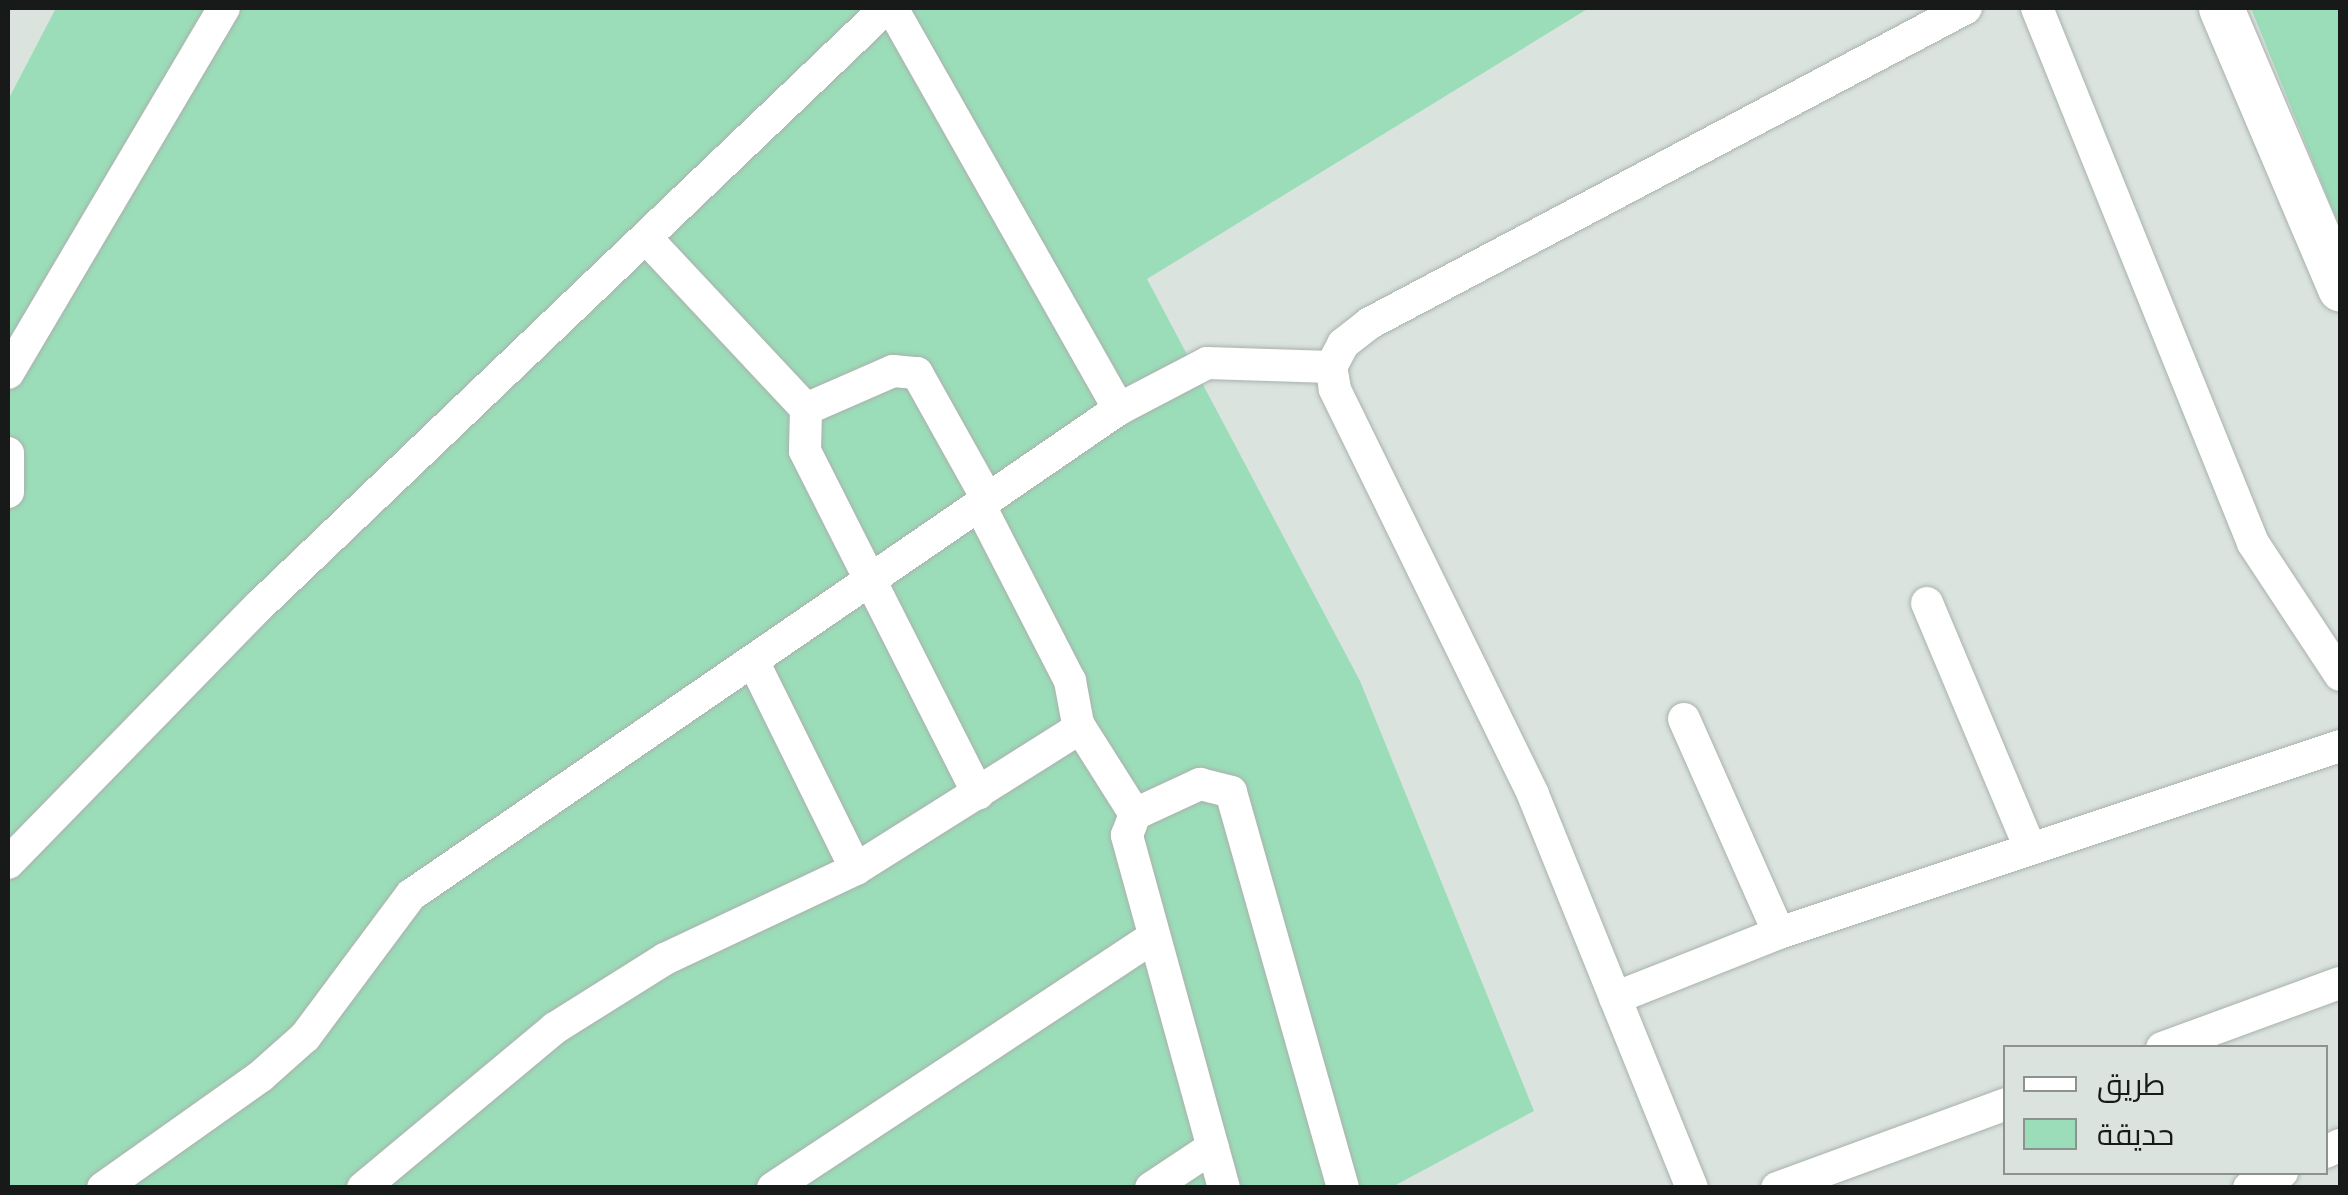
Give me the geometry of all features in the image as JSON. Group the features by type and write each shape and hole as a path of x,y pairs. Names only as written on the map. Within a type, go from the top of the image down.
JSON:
{"street":[{"path":"8,373 224,8"},
{"path":"8,863 258,607 889,8 1119,408"},
{"path":"1692,1188 1533,794 1335,390 1331,367 1342,344 1370,323 1966,8"},
{"path":"2038,8 2254,543 2340,675"},
{"path":"2221,8 2340,288"},
{"path":"648,240 806,409 805,452 978,794"},
{"path":"119,1183 261,1076 305,1037 411,895 754,663 1119,408 1207,363 1331,367"},
{"path":"806,409 911,369 984,503 1070,681 1078,724 1135,814"},
{"path":"8,453 8,492"},
{"path":"1927,603 2030,848"},
{"path":"754,663 856,870"},
{"path":"1684,719 1779,932"},
{"path":"363,1188 555,1028 665,960 856,870 978,794 1078,724"},
{"path":"1615,998 1779,932 2340,746"},
{"path":"1224,1188 1127,835 1135,814 1200,784 1231,792 1343,1188"},
{"path":"773,1188 1154,937"},
{"path":"2170,1045 2340,983"},
{"path":"1777,1188 2003,1105"},
{"path":"1151,1188 1213,1147"},
{"path":"2249,1188 2276,1175"}],"green space":[{"path":"56,8 1589,8 1147,279 1360,681 1534,1111 1392,1187 8,1187 8,100"},
{"path":"2251,8 2340,8 2340,225 2333,211"}]}
